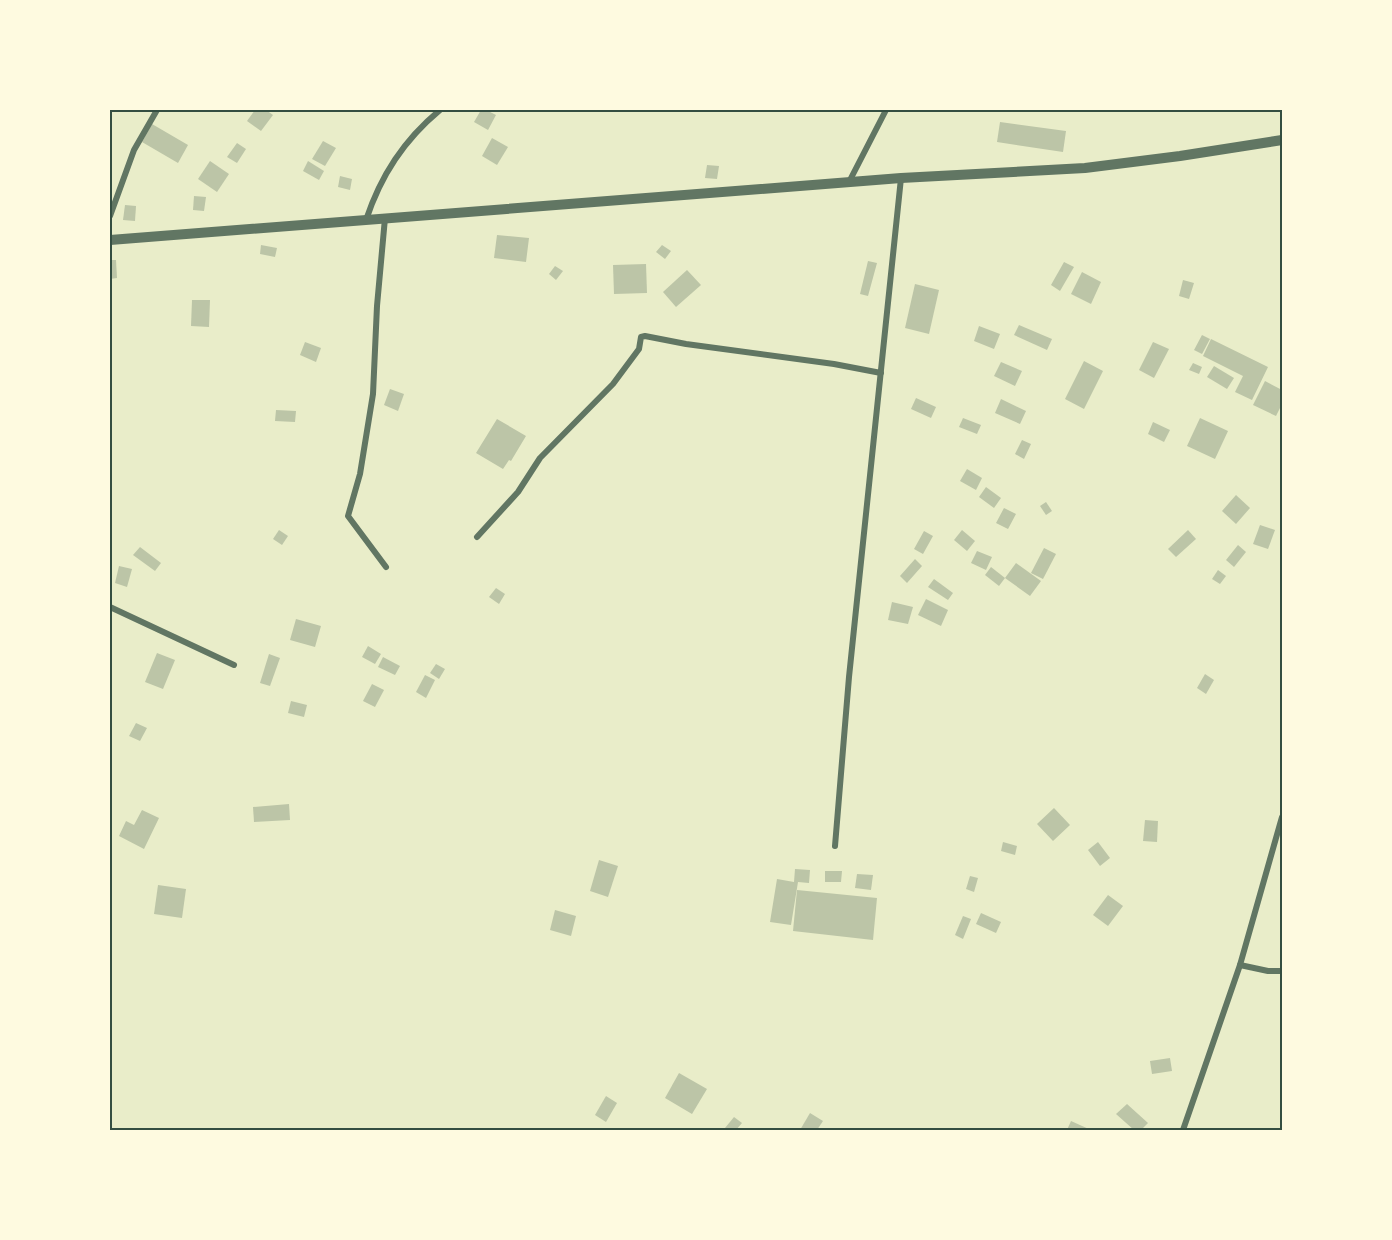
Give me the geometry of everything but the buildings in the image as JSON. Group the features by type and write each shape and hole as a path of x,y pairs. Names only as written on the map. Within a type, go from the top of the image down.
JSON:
{"street":[{"path":"110,216 134,150 157,110"},
{"path":"366,220 374,195 390,164 424,123 440,110"},
{"path":"849,182 886,110"},
{"path":"110,240 901,178 1085,168 1282,140"},
{"path":"836,846 849,677 901,178"},
{"path":"385,218 377,306 373,394 360,474 348,516 386,567"},
{"path":"477,537 518,492 540,458 613,384 639,349 641,337 834,364 881,373"},
{"path":"110,607 234,665"},
{"path":"1183,1131 1240,965 1282,817"},
{"path":"1240,965 1268,971 1282,971"}]}
